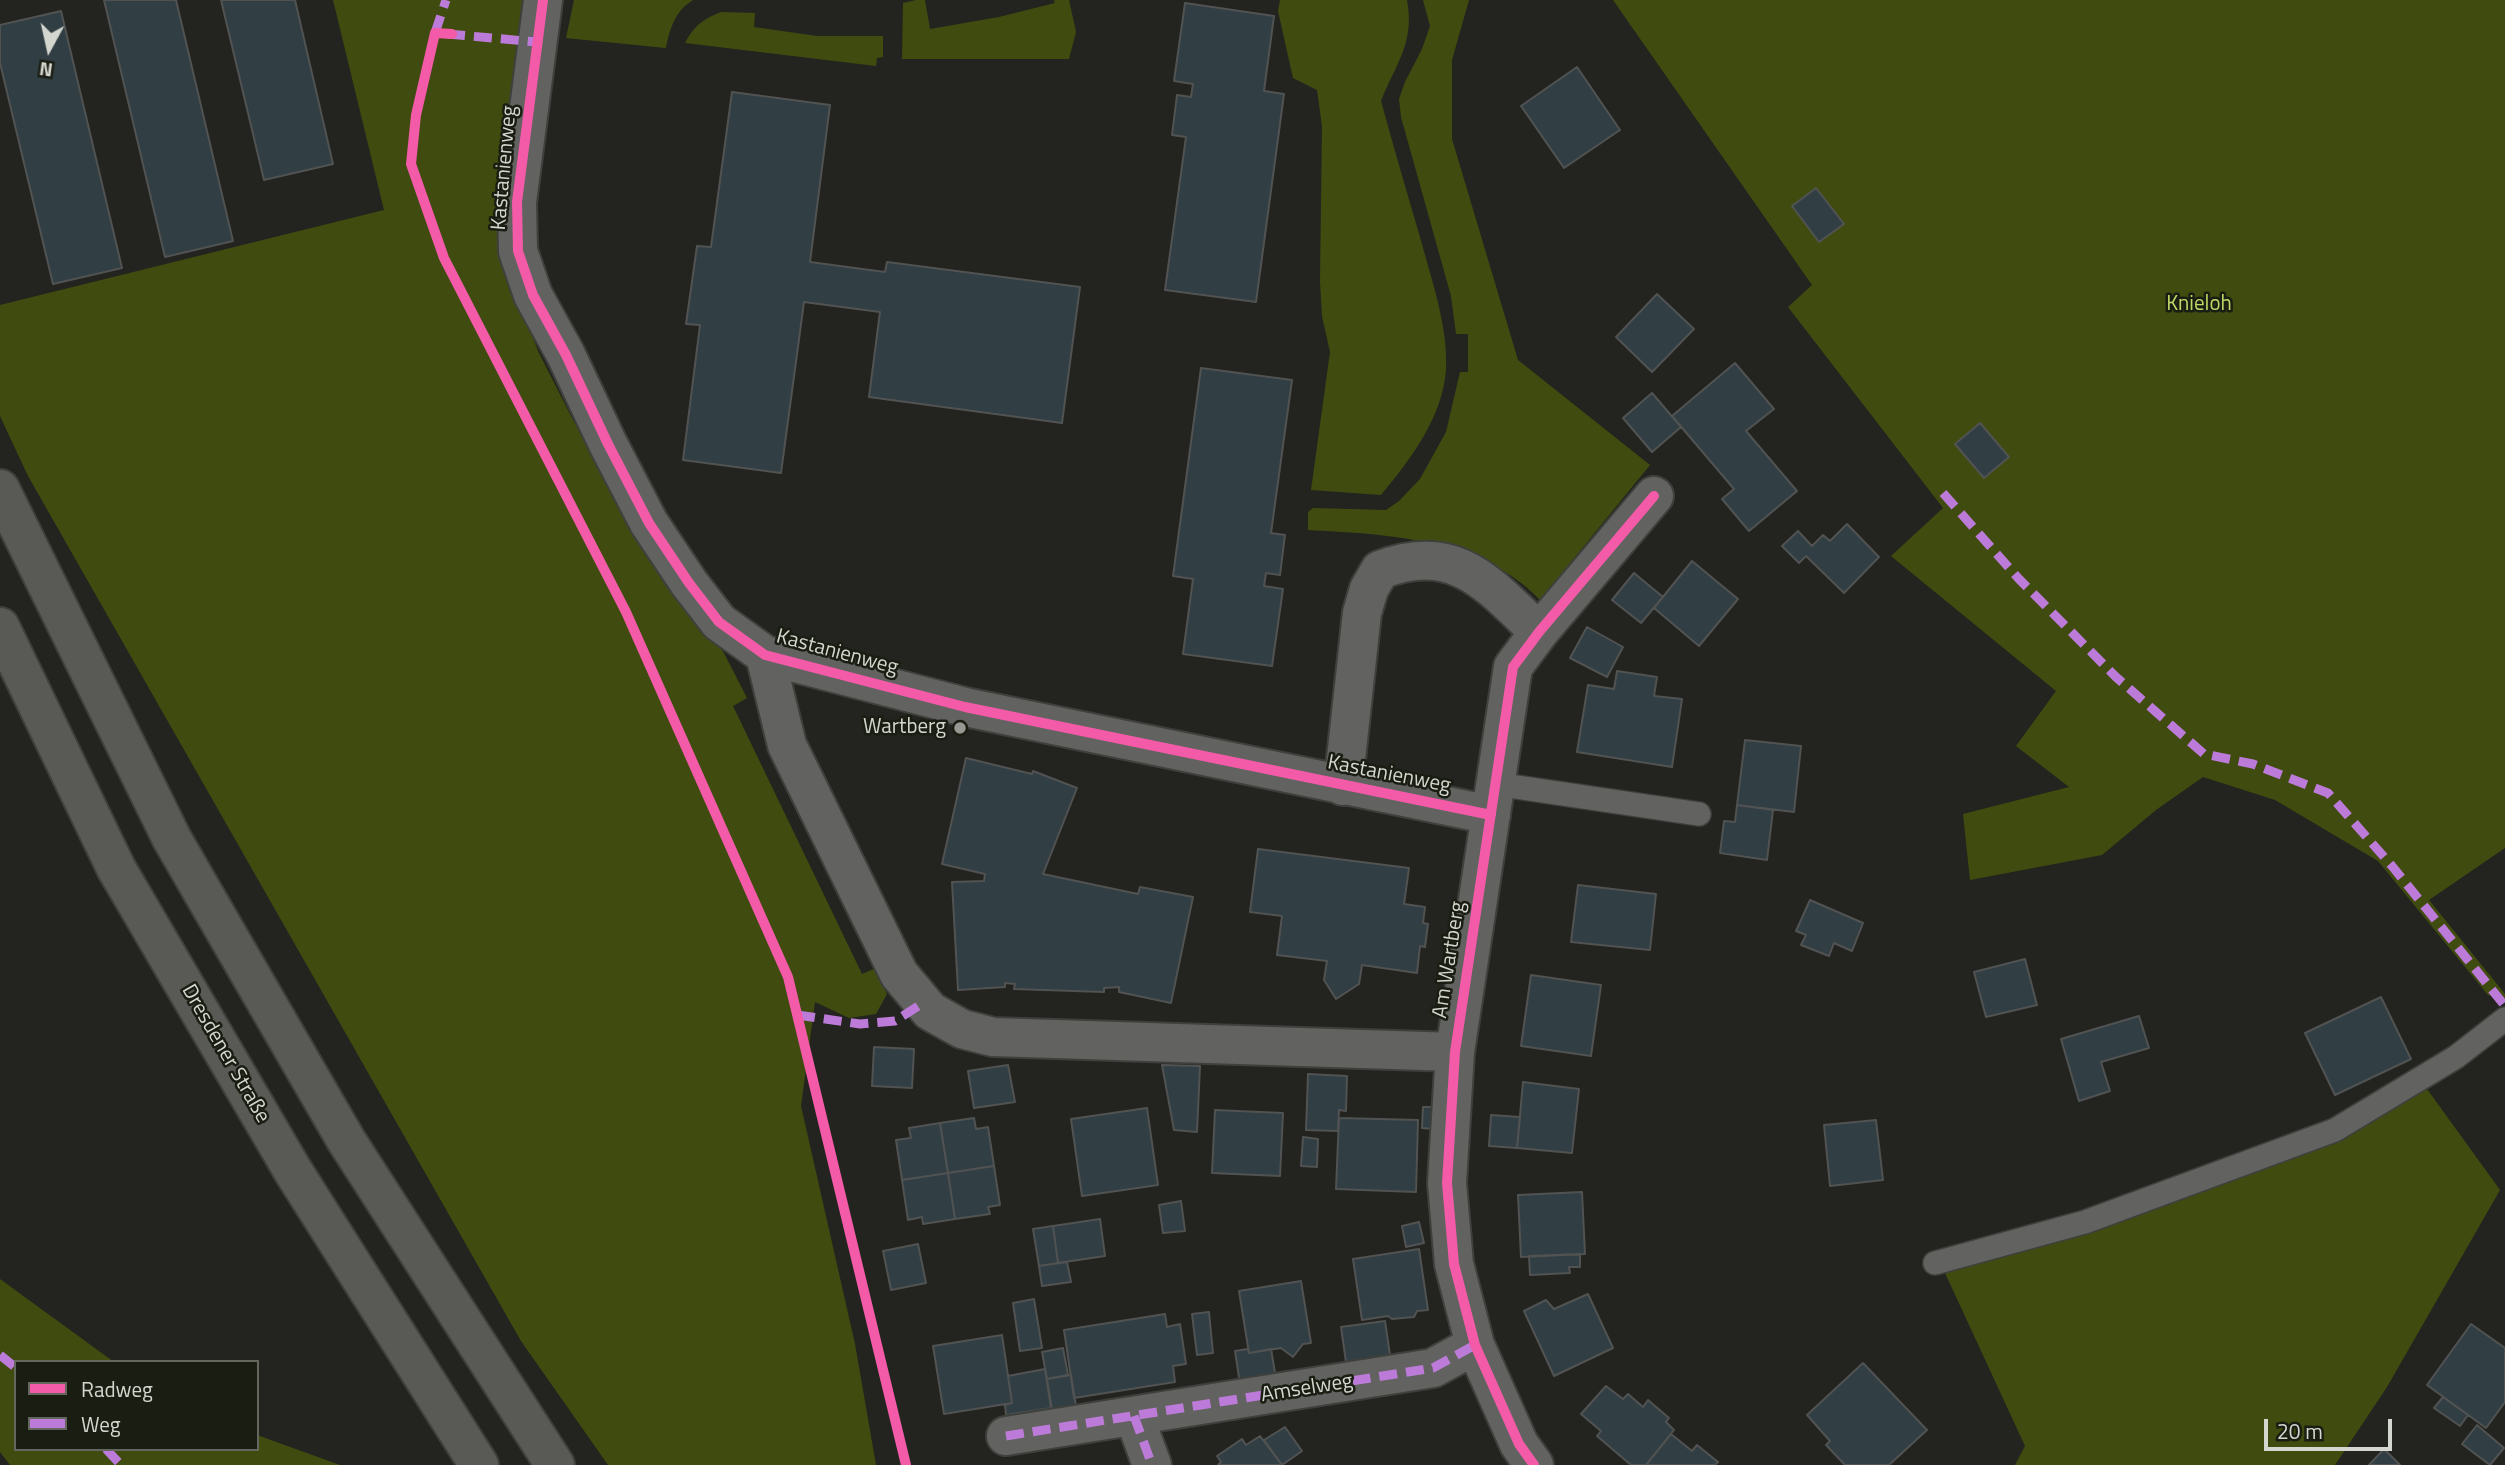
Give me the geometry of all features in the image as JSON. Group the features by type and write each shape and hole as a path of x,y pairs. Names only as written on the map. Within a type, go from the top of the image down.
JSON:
{"main road":[{"path":"0,489 172,839 346,1140 555,1465"},
{"name":"Dresdener Straße","path":"0,627 117,868 293,1171 479,1465"}],"street":[{"name":"Kastanienweg","path":"543,0 517,202 518,251 533,295 566,355 649,523 719,622 765,655 965,707 1343,786 1493,800"},
{"name":"Am Wartberg","path":"1534,1465 1519,1444 1475,1346 1454,1264 1447,1183 1455,1052 1513,667 1539,632 1654,496"},
{"name":"Kastanienweg","path":"1343,786 1362,613 1369,589 1380,570 1399,562 1425,560 1458,566 1482,578 1539,632"},
{"name":"Kastanienweg","path":"765,655 788,745 899,974 930,1011 962,1029 993,1037 1455,1052"},
{"name":"Amselweg","path":"1006,1437 1433,1368 1475,1346"},
{"path":"1134,1416 1152,1465"}],"lane":[{"path":"1493,800 1699,814"},
{"path":"1935,1263 2085,1222 2334,1130 2456,1057 2505,1019"}],"green space":[{"path":"333,0 525,0 497,220 507,268 538,351 573,420 660,576 708,630 724,653 747,698 733,706 862,974 874,969 887,994 876,1014 849,1018 815,1002 801,1106 855,1344 876,1465 608,1465 521,1341 28,476 0,416 0,305 384,210"},
{"path":"574,0 693,0 682,9 674,21 666,48 566,38"},
{"path":"925,0 930,29 999,17 1055,3 1054,0 1069,0 1076,32 1069,59 902,59 903,3"},
{"path":"1280,0 1407,0 1409,15 1406,41 1381,101 1439,306 1445,338 1446,369 1444,387 1432,421 1414,452 1381,495 1311,490 1330,352 1322,316 1320,281 1322,126 1317,90 1293,78 1278,11"},
{"path":"1423,0 1469,0 1452,60 1452,139 1518,360 1650,465 1540,600 1517,580 1491,564 1462,552 1401,538 1308,530 1308,512 1313,508 1386,510 1399,501 1420,479 1446,432 1460,372 1468,372 1468,334 1456,334 1451,296 1401,117 1399,99 1430,26"},
{"name":"Knieloh","path":"1613,0 2505,0 2505,848 2429,900 2505,994 2505,1001 2488,995 2378,861 2275,800 2203,777 2156,810 2102,855 1970,880 1963,814 2069,787 2016,746 2056,691 1891,556 1943,508 1788,307 1812,285"},
{"path":"721,12 755,13 754,27 817,36 883,36 883,57 877,58 876,66 685,43 700,24"},
{"path":"2427,1089 2500,1190 2387,1387 2335,1465 2015,1465 2025,1446 1945,1273 2336,1138"},
{"path":"0,1279 111,1360 14,1360 14,1451 259,1451 259,1436 340,1465 10,1465 0,1452"}],"building":[{"path":"104,0 176,0 233,241 165,257"},
{"path":"221,0 295,0 333,164 264,180"},
{"path":"1185,3 1274,16 1264,91 1284,94 1256,302 1165,290 1186,137 1172,135 1177,95 1191,97 1193,84 1174,81"},
{"path":"61,11 122,268 53,284 0,63 0,25"},
{"path":"1577,67 1620,130 1564,168 1521,106"},
{"path":"732,92 830,105 810,262 885,272 887,262 1080,287 1062,423 869,397 880,312 804,302 781,473 683,460 700,325 686,324 697,246 711,247"},
{"path":"1816,188 1844,224 1819,242 1792,206"},
{"path":"1657,294 1694,329 1652,372 1616,337"},
{"path":"1735,363 1774,409 1746,431 1797,491 1749,531 1722,499 1734,489 1672,416"},
{"path":"1201,368 1292,380 1271,533 1285,535 1280,575 1266,573 1264,586 1283,589 1272,666 1183,654 1193,579 1173,576"},
{"path":"1652,393 1681,427 1652,452 1623,418"},
{"path":"1980,423 2009,457 1984,478 1955,444"},
{"path":"1847,524 1879,557 1844,593 1806,556 1799,563 1782,546 1798,531 1812,546 1823,535 1830,541"},
{"path":"1692,561 1738,599 1699,646 1654,608"},
{"path":"1634,573 1663,597 1641,623 1612,600"},
{"path":"1587,627 1623,647 1607,677 1570,658"},
{"path":"1617,671 1657,677 1654,696 1682,699 1672,767 1577,752 1588,685 1614,689"},
{"path":"1745,740 1801,746 1794,812 1737,805"},
{"path":"966,758 1032,774 1033,771 1077,788 1043,874 1138,894 1140,887 1193,897 1171,1003 1119,992 1119,987 1104,988 1104,992 1014,989 1015,984 1005,983 1005,987 958,990 952,882 984,881 985,874 942,864"},
{"path":"1737,805 1773,810 1767,860 1720,853 1724,821 1735,822"},
{"path":"1258,849 1409,868 1404,904 1425,907 1423,923 1428,924 1425,947 1420,946 1417,973 1362,965 1359,984 1336,999 1324,980 1327,961 1277,955 1282,916 1250,912"},
{"path":"1578,885 1656,894 1650,950 1571,942"},
{"path":"1810,900 1863,923 1852,951 1834,943 1829,956 1801,945 1806,935 1796,931"},
{"path":"2025,959 2037,1005 1986,1017 1974,972"},
{"path":"1531,975 1601,985 1591,1056 1521,1046"},
{"path":"2381,997 2411,1059 2335,1095 2305,1033"},
{"path":"2139,1016 2149,1048 2101,1062 2110,1091 2079,1101 2061,1039"},
{"path":"874,1047 914,1049 912,1088 872,1086"},
{"path":"1008,1065 1015,1102 974,1108 968,1071"},
{"path":"1162,1065 1200,1066 1197,1132 1174,1130"},
{"path":"1308,1074 1347,1076 1346,1111 1339,1110 1338,1131 1306,1130"},
{"path":"1523,1082 1579,1089 1572,1153 1517,1148"},
{"path":"1423,1107 1435,1107 1434,1129 1422,1128"},
{"path":"1147,1108 1158,1185 1082,1196 1071,1119"},
{"path":"1215,1110 1283,1113 1280,1176 1212,1173"},
{"path":"1491,1115 1520,1117 1517,1148 1489,1146"},
{"path":"974,1118 976,1129 988,1127 994,1166 948,1173 940,1123"},
{"path":"1339,1118 1418,1120 1416,1192 1336,1189"},
{"path":"1876,1120 1883,1180 1830,1186 1824,1125"},
{"path":"940,1123 948,1173 902,1180 896,1140 911,1138 909,1128"},
{"path":"1303,1137 1318,1139 1317,1167 1301,1166"},
{"path":"994,1166 1000,1205 988,1207 990,1214 955,1219 948,1173"},
{"path":"948,1173 955,1219 923,1224 922,1217 908,1220 902,1180"},
{"path":"1582,1192 1585,1254 1521,1257 1518,1195"},
{"path":"1181,1201 1185,1231 1163,1233 1159,1205"},
{"path":"1100,1219 1105,1256 1058,1263 1053,1226"},
{"path":"1419,1222 1424,1243 1406,1247 1402,1226"},
{"path":"1053,1226 1058,1263 1039,1266 1033,1229"},
{"path":"918,1244 926,1283 891,1290 883,1251"},
{"path":"1419,1249 1428,1310 1417,1311 1414,1317 1392,1319 1388,1316 1362,1320 1353,1259"},
{"path":"1580,1254 1580,1267 1569,1267 1570,1273 1530,1275 1529,1256"},
{"path":"1067,1262 1071,1282 1042,1286 1039,1266"},
{"path":"1301,1281 1311,1343 1303,1344 1293,1357 1281,1348 1249,1353 1239,1291"},
{"path":"1588,1294 1613,1348 1554,1376 1524,1311 1546,1300 1554,1309"},
{"path":"1034,1299 1042,1348 1020,1351 1013,1303"},
{"path":"1209,1312 1213,1353 1197,1355 1192,1314"},
{"path":"1165,1314 1167,1327 1180,1324 1186,1364 1173,1366 1175,1382 1074,1398 1064,1330"},
{"path":"1385,1321 1390,1355 1346,1362 1341,1327"},
{"path":"2471,1324 2505,1348 2505,1402 2486,1428 2427,1385"},
{"path":"1002,1335 1012,1403 944,1414 933,1346"},
{"path":"1063,1348 1068,1375 1047,1379 1042,1352"},
{"path":"1248,1349 1249,1353 1271,1349 1276,1379 1240,1384 1235,1351"},
{"path":"1863,1363 1927,1430 1889,1465 1845,1465 1826,1445 1830,1441 1807,1415"},
{"path":"1045,1369 1051,1408 1006,1415 1005,1405 1012,1403 1008,1376"},
{"path":"1071,1375 1076,1406 1052,1410 1047,1379"},
{"path":"1606,1386 1623,1399 1628,1394 1643,1407 1648,1400 1669,1418 1666,1422 1674,1430 1646,1465 1631,1465 1597,1436 1601,1431 1581,1414"},
{"path":"2443,1397 2468,1415 2460,1426 2434,1408"},
{"path":"2477,1425 2504,1448 2490,1465 2462,1444"},
{"path":"1285,1427 1302,1451 1282,1465 1264,1440"},
{"path":"1671,1434 1692,1451 1697,1445 1718,1462 1715,1465 1646,1465"},
{"path":"1260,1436 1282,1465 1218,1465 1221,1462 1217,1456 1242,1439 1246,1445"},
{"path":"2384,1449 2400,1465 2369,1465"}],"marked path":[{"path":"435,33 446,0"},
{"path":"447,34 537,42"},
{"path":"1943,493 2019,579 2116,677 2204,754 2253,764 2328,793 2392,866 2505,1006"},
{"path":"797,1015 860,1024 895,1021 923,1003"},
{"path":"1006,1436 1433,1368 1475,1345"},
{"path":"0,1355 14,1366"},
{"path":"1134,1416 1152,1465"},
{"path":"108,1451 121,1465"}],"cycle path":[{"path":"543,0 517,202 518,251 533,295 566,355 649,523 719,622 765,655 965,707 1491,815"},
{"path":"452,34 435,33 416,115 411,164 444,258 626,612 788,977 906,1465"},
{"path":"1534,1465 1519,1444 1475,1345 1454,1264 1447,1183 1455,1052 1513,667 1539,632 1654,496"}],"place":[{"name":"Wartberg","path":"960,728"}]}
